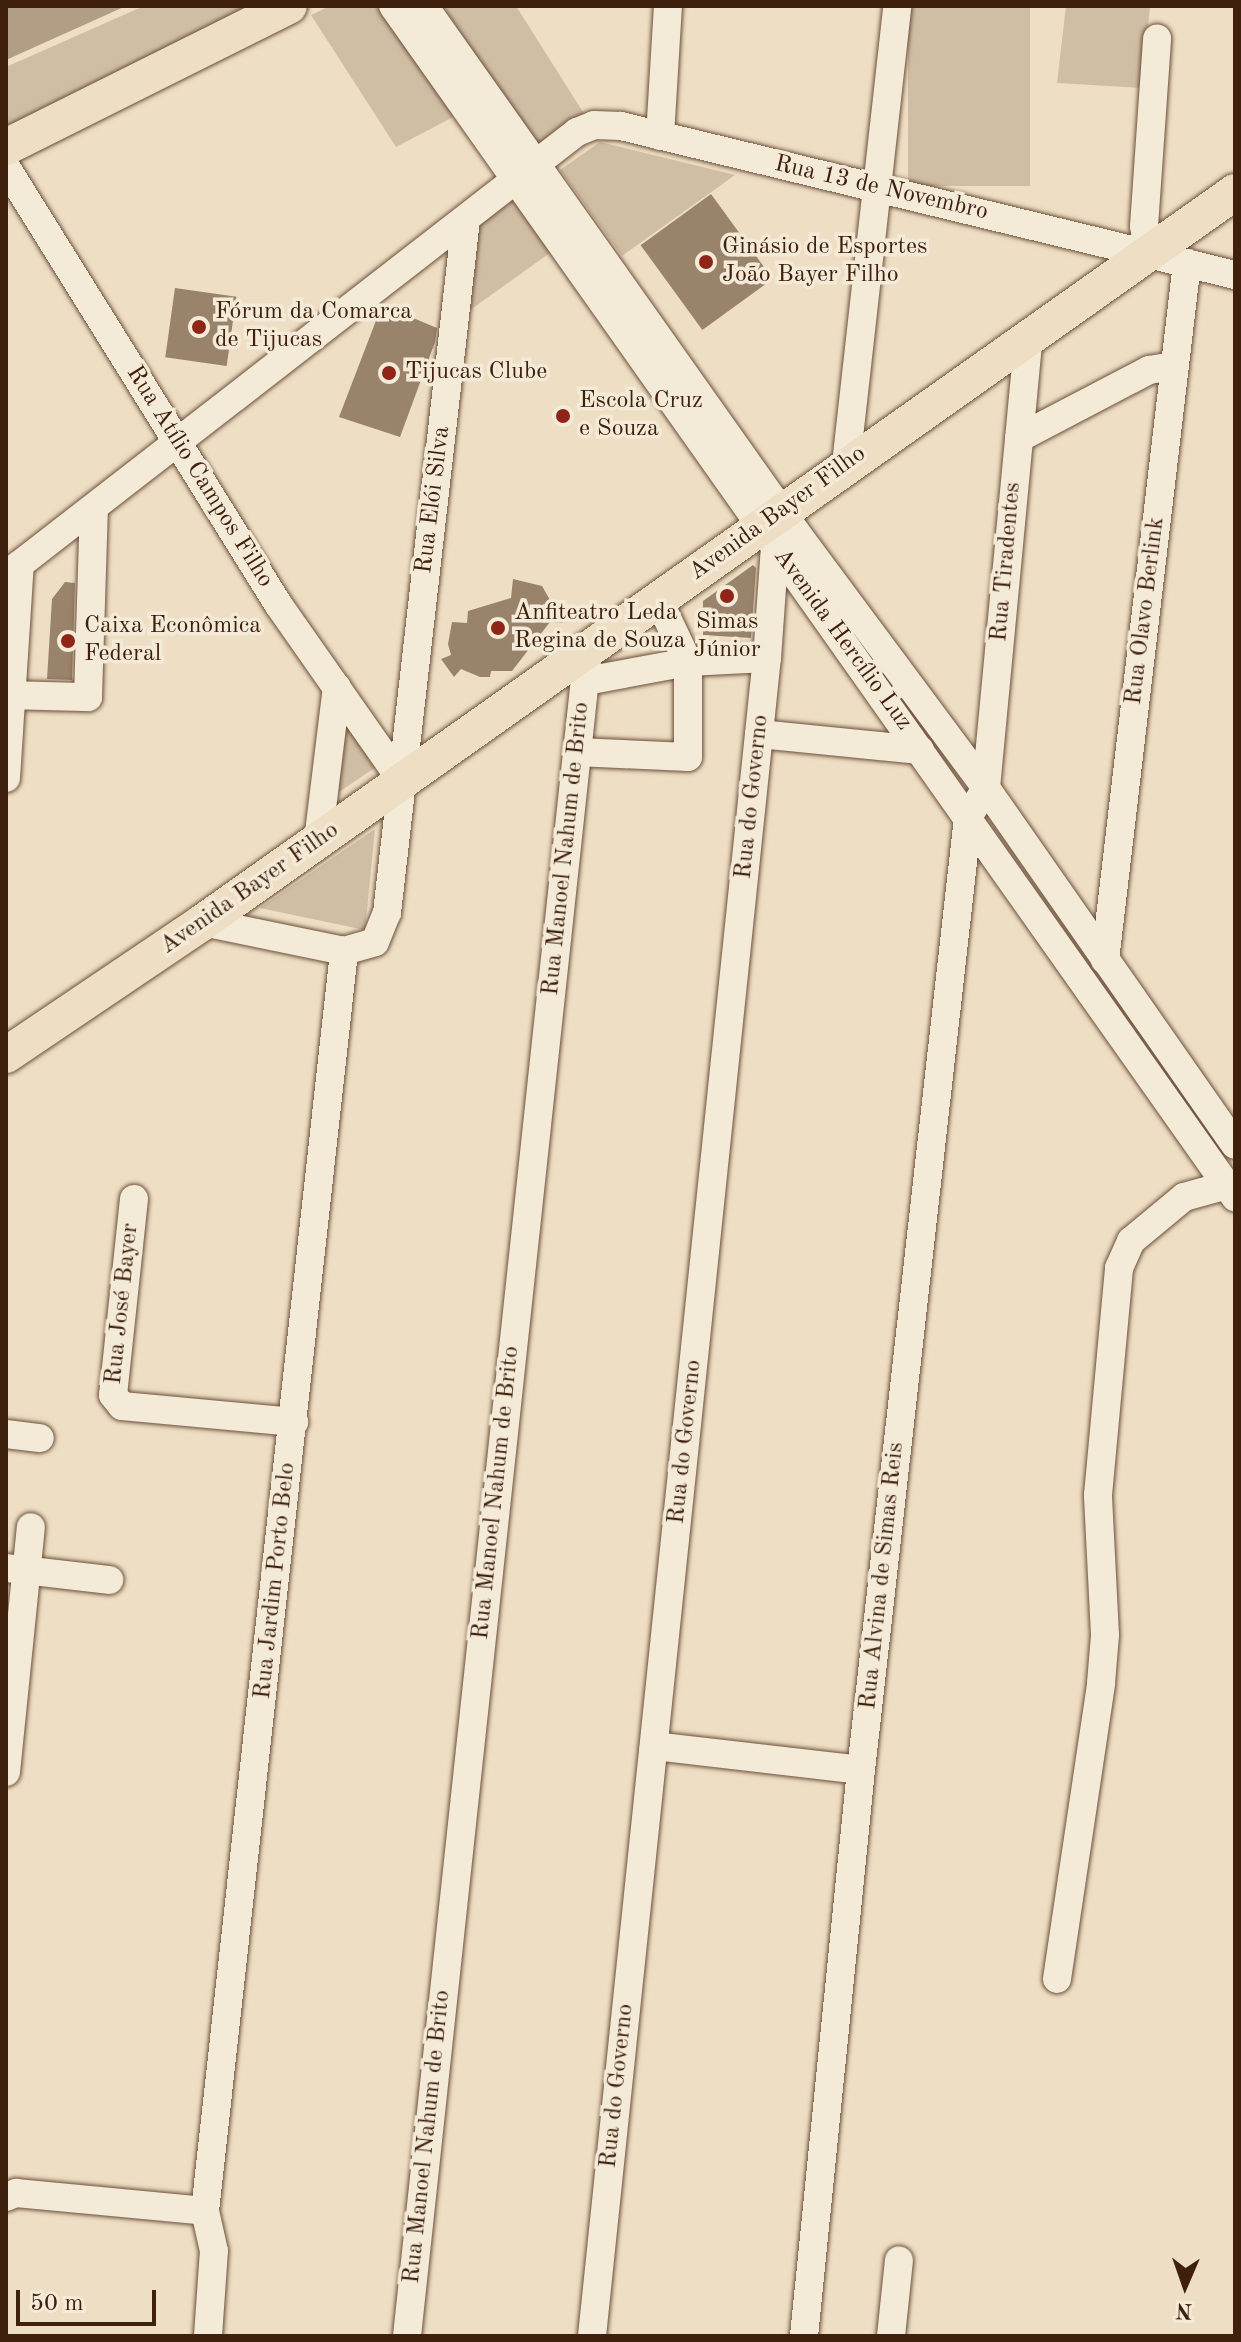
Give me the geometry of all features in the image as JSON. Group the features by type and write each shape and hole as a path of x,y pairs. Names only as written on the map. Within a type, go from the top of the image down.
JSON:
{"main road":[{"path":"6,147 289,6"},
{"name":"Avenida Bayer Filho","path":"6,1055 203,922 402,781 586,665 659,601 773,529 846,464 1235,192"}],"street":[{"name":"Avenida Hercílio Luz","path":"393,6 514,182 773,529 986,788 1235,1145"},
{"name":"Avenida Hercílio Luz","path":"424,6 537,164 773,529 818,605 1231,1191"},
{"path":"660,136 668,6"},
{"path":"846,464 897,6"},
{"path":"1148,253 1144,226 1157,38"},
{"name":"Rua 13 de Novembro","path":"13,570 577,132 594,125 621,126 1235,275"},
{"name":"Rua Atílio Campos Filho","path":"6,167 278,604 402,781"},
{"name":"Rua Elói Silva","path":"344,951 375,942 387,913 466,220"},
{"name":"Rua Olavo Berlink","path":"1105,960 1187,263"},
{"name":"Rua Tiradentes","path":"986,788 1029,337"},
{"path":"1019,438 1149,370 1175,366"},
{"path":"11,695 88,697 94,508"},
{"name":"Rua do Governo","path":"592,2336 769,645 773,529"},
{"path":"6,778 13,570"},
{"path":"577,752 688,757 688,662 659,601"},
{"path":"586,665 688,662 769,645 818,605"},
{"name":"Rua Manoel Nahum de Brito","path":"407,2336 586,665"},
{"path":"318,841 337,687"},
{"path":"759,734 920,750"},
{"path":"968,817 986,788"},
{"name":"Rua Alvina de Simas Reis","path":"804,2336 861,1770 968,817"},
{"path":"203,922 344,951"},
{"name":"Rua Jardim Porto Belo","path":"208,2336 214,2251 205,2211 344,951"},
{"path":"1057,1979 1101,1683 1105,1635 1099,1481 1119,1268 1131,1241 1184,1197 1231,1191"},
{"name":"Rua José Bayer","path":"134,1199 113,1395 122,1406 294,1422"},
{"path":"6,1434 40,1438"},
{"path":"6,1772 16,1569 31,1527"},
{"path":"16,1569 109,1580"},
{"path":"654,1746 861,1770"},
{"path":"6,2197 16,2193 205,2211"},
{"path":"891,2336 899,2260"}],"shaded area":[{"path":"6,6 126,6 6,60"},
{"path":"144,6 280,6 6,142 6,67"},
{"path":"330,6 387,6 459,114 396,147 311,15"},
{"path":"443,6 516,6 588,120 537,148"},
{"path":"908,6 1030,6 1030,186 908,186"},
{"path":"1066,6 1150,6 1142,88 1057,83"},
{"path":"600,142 735,175 622,256 560,170"},
{"path":"516,198 554,250 466,313 474,229"},
{"path":"345,717 382,763 333,796"},
{"path":"375,829 365,930 260,908"}],"building":[{"name":"Ginásio de Esportes João Bayer Filho","path":"711,194 773,279 702,330 641,245"},
{"name":"Fórum da Comarca de Tijucas","path":"175,288 236,297 227,366 165,357"},
{"name":"Tijucas Clube","path":"382,305 437,328 435,342 400,437 339,417"},
{"path":"753,565 756,568 751,638 703,635 703,601"},
{"name":"Anfiteatro Leda Regina de Souza","path":"513,579 542,586 563,623 550,622 512,671 491,671 490,677 480,677 461,669 454,677 441,659 451,655 448,644 452,622 467,623 468,611 511,598"},
{"path":"65,582 75,583 72,680 47,679 52,599"}],"place":[{"name":"Ginásio de Esportes João Bayer Filho","path":"706,262"},
{"name":"Fórum da Comarca de Tijucas","path":"199,327"},
{"name":"Tijucas Clube","path":"389,373"},
{"name":"Escola Cruz e Souza","path":"563,416"},
{"name":"Simas Júnior","path":"727,596"},
{"name":"Anfiteatro Leda Regina de Souza","path":"498,628"},
{"name":"Caixa Econômica Federal","path":"68,641"}]}
